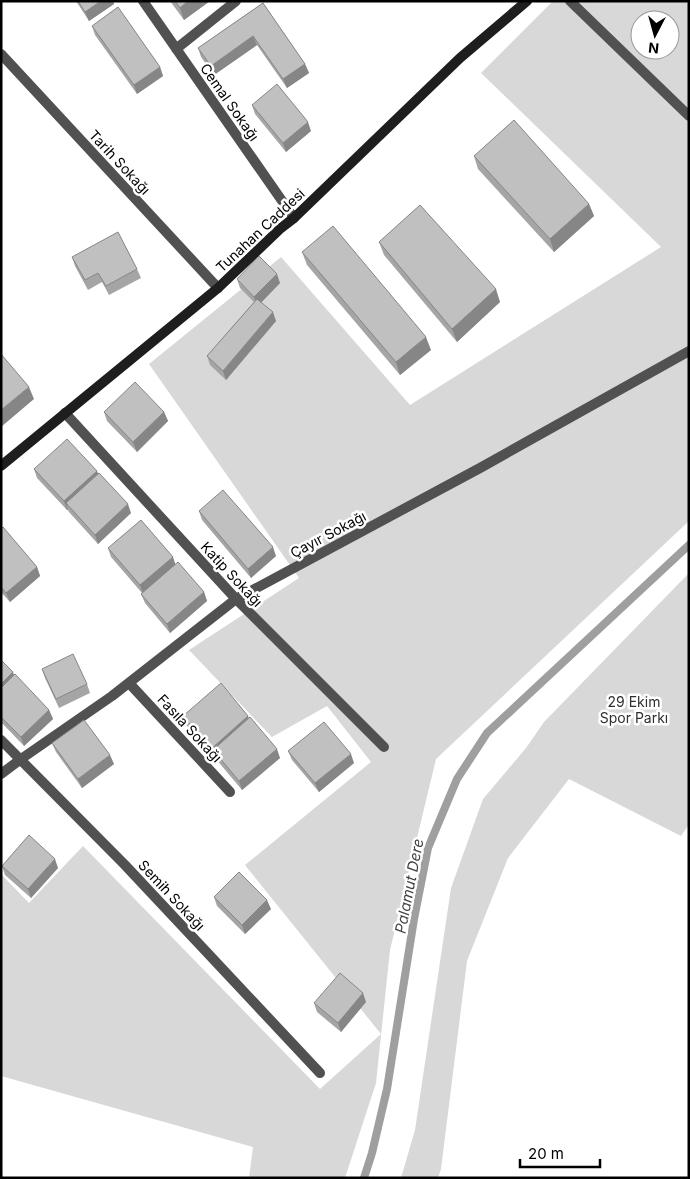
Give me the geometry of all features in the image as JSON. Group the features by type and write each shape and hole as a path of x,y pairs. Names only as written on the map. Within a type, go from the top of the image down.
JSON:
{"street":[{"name":"Cemal Sokağı","path":"143,1 294,218"},
{"path":"176,49 236,1"},
{"path":"570,1 689,116"},
{"name":"Tunahan Caddesi","path":"1,466 218,288 294,218 460,58 523,3"},
{"name":"Tarih Sokağı","path":"1,54 218,288"},
{"name":"Çayır Sokağı","path":"1,774 129,683 236,599 480,468 689,351"},
{"name":"Katip Sokağı","path":"65,413 236,599 384,747"},
{"name":"Fasıla Sokağı","path":"129,683 230,792"},
{"name":"Semih Sokağı","path":"1,740 126,865 320,1073"}],"green space":[{"path":"553,1 689,1 689,521 436,759 390,950 376,1083 345,1178 249,1178 253,1147 1,1076 1,874 29,903 83,846 320,1089 381,1034 245,865 371,762 327,706 272,737 189,650 299,578 149,364 281,257 410,405 661,247 481,73"},
{"name":"29 Ekim Spor Parkı","path":"689,573 689,824 681,836 569,779 508,858 467,961 441,1169 438,1178 401,1178 415,1130 451,888 483,799 526,748 544,722"}],"building":[{"path":"78,1 101,1 85,12"},
{"path":"175,1 188,1 180,8"},
{"path":"263,3 305,64 283,79 253,36 211,66 198,48"},
{"path":"118,7 160,67 134,85 92,26"},
{"path":"277,84 308,122 283,143 252,105"},
{"path":"514,120 589,204 550,239 474,156"},
{"path":"420,205 496,289 452,329 379,242"},
{"path":"333,226 426,337 396,362 302,252"},
{"path":"118,232 137,269 106,286 98,273 85,280 72,257"},
{"path":"259,256 277,274 254,297 237,279"},
{"path":"257,299 273,312 223,371 207,356"},
{"path":"1,354 29,387 1,410"},
{"path":"135,382 164,412 133,442 104,412"},
{"path":"67,439 97,471 64,501 34,469"},
{"path":"99,473 128,504 95,535 66,503"},
{"path":"223,490 273,547 248,569 199,511"},
{"path":"141,520 173,557 140,585 108,548"},
{"path":"3,527 37,567 6,593 1,587 1,529"},
{"path":"178,562 204,592 167,624 141,594"},
{"path":"73,654 87,684 56,699 42,669"},
{"path":"1,660 13,672 1,684"},
{"path":"15,674 49,710 21,737 1,717 1,688"},
{"path":"221,683 248,716 211,749 183,716"},
{"path":"250,717 277,749 239,781 213,750"},
{"path":"84,720 110,755 78,779 52,743"},
{"path":"324,722 351,754 315,783 288,751"},
{"path":"29,835 55,859 28,889 2,866"},
{"path":"239,872 267,900 242,925 214,897"},
{"path":"340,973 363,993 338,1023 314,1003"}],"waterway":[{"name":"Palamut Dere","path":"364,1178 387,1089 414,919 428,848 457,779 487,733 689,545"}]}
